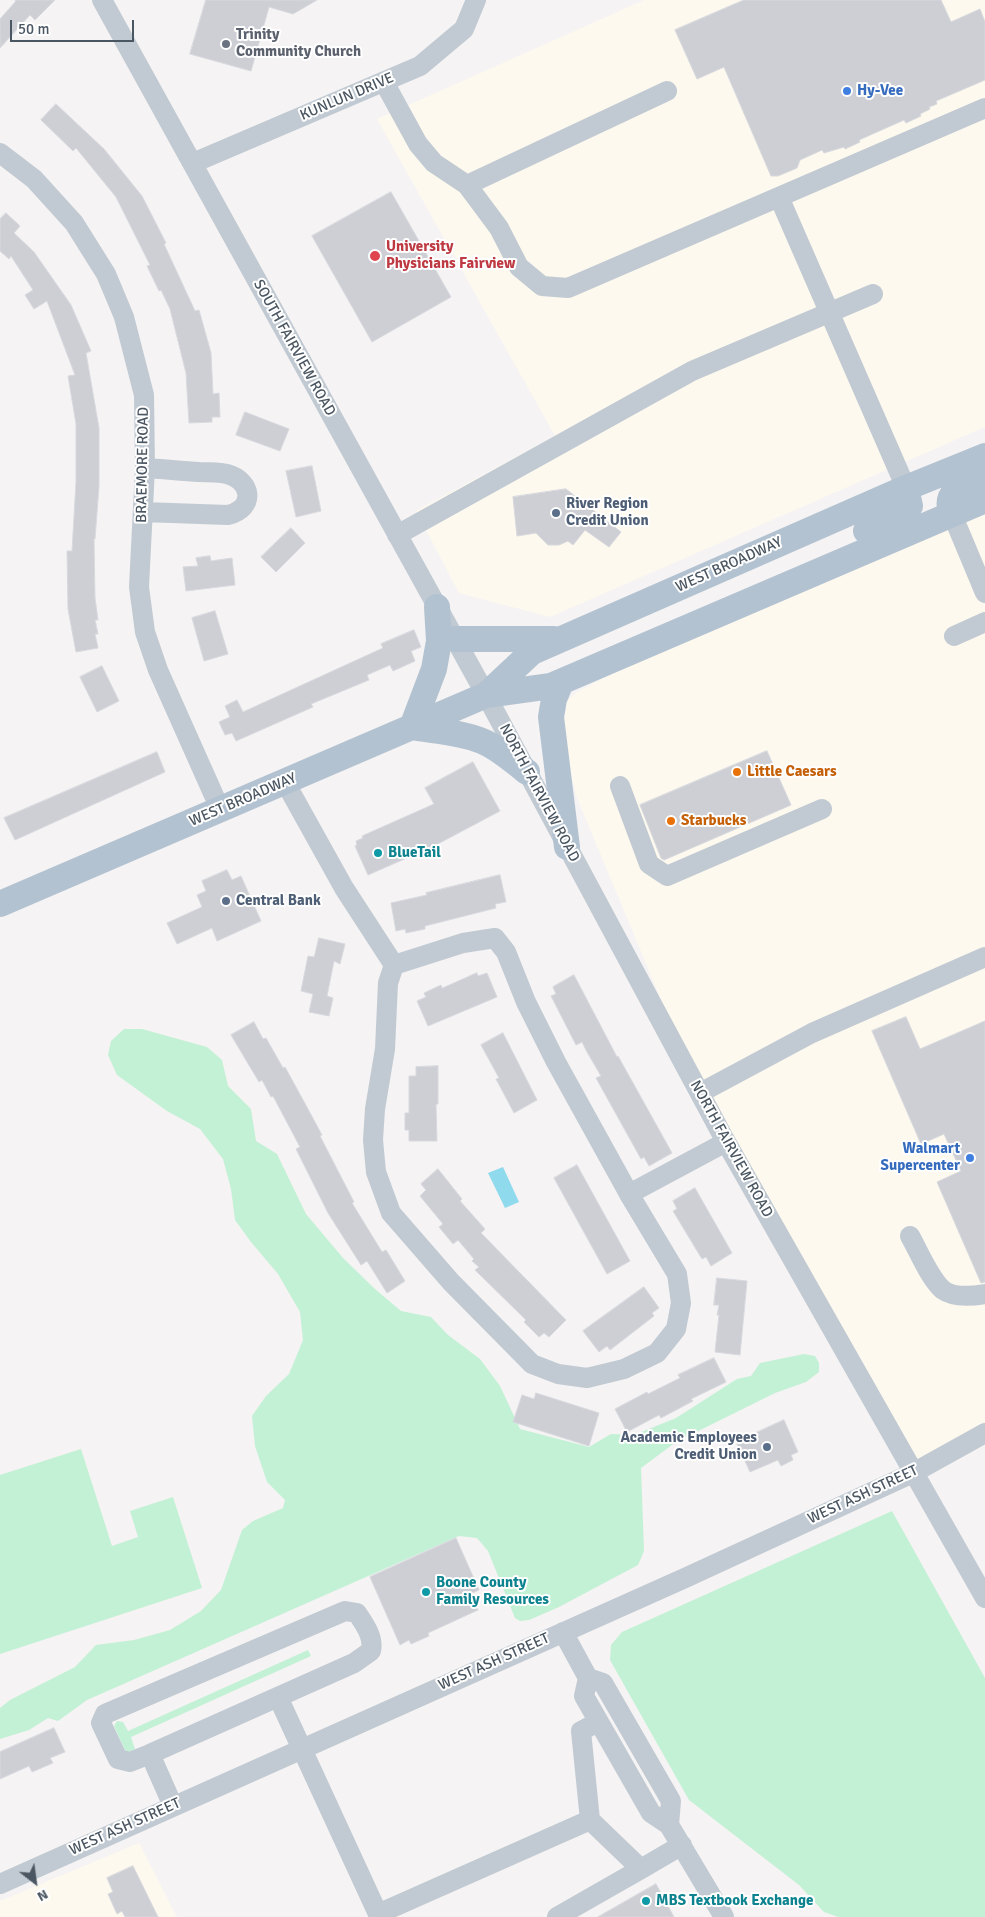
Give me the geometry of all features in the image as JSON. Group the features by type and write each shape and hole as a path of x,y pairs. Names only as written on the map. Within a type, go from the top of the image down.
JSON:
{"main road":[{"name":"WEST BROADWAY","path":"486,695 532,652 906,488 985,456"},
{"path":"952,514 948,505 950,496 985,476"},
{"path":"781,587 813,556 827,548 899,517 906,512 910,506 906,488"},
{"name":"WEST BROADWAY","path":"2,899 220,810 486,695 551,686 561,682 985,500"},
{"path":"437,607 439,641 434,669 412,727 482,741 500,751 527,772"},
{"path":"455,639 563,638"},
{"path":"561,682 554,699 551,717 568,847"}],"street":[{"name":"SOUTH FAIRVIEW ROAD","path":"102,0 486,695"},
{"name":"KUNLUN DRIVE","path":"192,163 420,66 464,30 476,0"},
{"path":"384,82 418,144 434,163 467,185 499,228 519,266 542,286 568,288 985,108"},
{"path":"467,185 667,91"},
{"name":"BRAEMORE ROAD","path":"0,153 34,179 74,223 106,274 124,317 144,395 145,468 139,587 146,632 158,670 220,810"},
{"path":"779,197 906,488"},
{"path":"397,535 692,371 873,294"},
{"path":"143,512 228,515 238,512 248,498 246,487 242,482 226,474 145,468"},
{"path":"952,514 985,593"},
{"path":"954,636 985,622"},
{"name":"NORTH FAIRVIEW ROAD","path":"486,695 726,1142 985,1598"},
{"path":"285,782 344,888 394,965"},
{"path":"620,786 649,864 668,876 822,809"},
{"path":"495,938 506,952 526,1002 556,1062 629,1194 677,1274 681,1303 676,1329 657,1353 624,1369 587,1378 558,1374 532,1364 451,1282 391,1213 376,1172 373,1140 385,1049 388,983 394,965 463,943 495,938"},
{"path":"700,1093 812,1033 985,957"},
{"path":"629,1194 726,1142"},
{"path":"910,1236 935,1280 944,1290 958,1295 974,1296 985,1294"},
{"name":"WEST ASH STREET","path":"0,1884 913,1473 985,1433"},
{"path":"345,1611 357,1613 373,1643 371,1651 354,1663 150,1754 130,1762 118,1759 102,1723 106,1714 345,1611"},
{"path":"563,1632 588,1678 584,1696 598,1722 651,1813 669,1825 724,1917"},
{"path":"588,1678 603,1683 671,1801 669,1825"},
{"path":"278,1697 378,1914 590,1820"},
{"path":"598,1722 581,1731 590,1820 641,1869"},
{"path":"150,1754 173,1806"},
{"path":"557,1917 682,1845"}],"shaded area":[{"path":"644,0 985,0 985,427 550,617 459,593 416,511 555,436 377,119"},
{"path":"985,505 985,1433 913,1473 700,1093 577,798 560,735 563,705 577,692 781,587"},
{"path":"139,1843 177,1917 0,1917 0,1901"}],"green space":[{"path":"124,1029 142,1029 207,1047 222,1060 228,1086 251,1109 256,1141 277,1154 306,1214 343,1258 401,1311 431,1317 448,1335 480,1359 500,1386 520,1429 589,1447 611,1434 634,1435 676,1418 737,1379 751,1376 760,1363 804,1354 815,1356 819,1363 819,1372 806,1382 775,1393 676,1442 641,1468 644,1551 638,1565 559,1607 529,1620 520,1621 515,1618 488,1551 477,1538 459,1536 87,1700 58,1721 48,1718 29,1730 0,1739 0,1708 10,1700 75,1667 96,1645 134,1640 170,1630 201,1611 221,1590 242,1530 253,1521 283,1508 285,1500 267,1482 255,1446 252,1416 266,1396 289,1374 303,1340 300,1312 278,1274 235,1220 231,1189 223,1159 200,1129 167,1111 117,1075 108,1055 111,1041"},
{"path":"81,1449 112,1546 138,1537 130,1511 173,1497 202,1588 0,1654 0,1475"},
{"path":"892,1511 985,1678 985,1917 838,1917 824,1912 799,1885 689,1800 610,1660 611,1645 622,1632"},
{"path":"308,1650 311,1656 131,1737 135,1749 129,1752 125,1750 114,1726 117,1721 123,1722 128,1731"}],"water":[{"path":"503,1167 519,1202 505,1208 488,1173"}],"building":[{"path":"15,0 55,0 35,20 30,15 0,48 0,19"},
{"name":"Trinity Community Church","path":"206,0 317,0 293,14 269,7 251,71 190,54"},
{"name":"Hy-Vee","path":"744,0 941,0 951,22 980,9 985,22 985,80 936,101 937,104 929,107 930,109 920,114 921,116 906,123 904,120 859,140 860,142 845,149 844,147 824,153 822,150 800,160 797,168 778,176 771,176 724,67 697,79 675,30"},
{"path":"56,104 104,149 142,196 166,243 164,244 195,311 199,310 211,353 213,394 219,393 220,417 212,417 212,422 189,423 186,373 170,309 161,290 159,291 147,266 150,265 116,197 76,148 73,151 41,120"},
{"name":"University Physicians Fairview","path":"391,192 451,297 372,342 312,236"},
{"path":"6,213 20,226 14,233 34,252 71,305 91,351 86,353 99,428 99,486 94,539 95,598 98,620 95,620 98,634 95,634 98,648 76,652 68,609 67,551 72,551 76,482 76,424 68,376 75,375 47,301 34,309 25,295 33,290 11,256 9,259 0,251 0,219"},
{"path":"245,412 289,429 280,451 236,435"},
{"path":"312,466 321,511 296,517 286,471"},
{"name":"River Region Credit Union","path":"566,489 621,532 609,547 585,530 573,545 568,541 559,545 548,545 536,533 517,536 513,497"},
{"path":"291,528 305,543 276,572 261,557"},
{"path":"210,556 211,561 232,558 235,585 186,591 183,567 198,566 196,558"},
{"path":"215,611 228,654 204,661 192,618"},
{"path":"414,630 421,647 411,651 415,661 393,671 390,665 367,675 369,680 311,704 313,707 236,741 232,733 225,735 219,722 230,717 225,706 237,700 243,712 383,648 381,644"},
{"path":"102,666 119,701 97,712 80,677"},
{"path":"767,751 791,805 664,860 661,858 640,805"},
{"path":"157,752 165,772 15,840 4,818"},
{"path":"473,762 500,811 434,846 368,875 355,846 357,845 356,841 363,838 362,836 434,804 425,788"},
{"name":"Central Bank","path":"227,870 232,880 241,876 261,921 217,941 212,928 177,944 167,923 202,907 197,895 206,891 202,881"},
{"path":"500,875 506,902 495,904 496,908 425,926 425,929 406,933 405,929 396,931 391,903"},
{"path":"319,938 345,944 340,964 334,961 327,996 333,998 329,1016 309,1012 313,994 301,991 308,956 314,957"},
{"path":"477,973 478,976 487,973 497,997 428,1026 417,1001 426,997 424,993 441,985 442,988"},
{"path":"574,975 617,1057 672,1153 649,1166 644,1157 641,1159 596,1078 601,1076 582,1042 576,1045 551,996 556,994 553,987"},
{"name":"Walmart Supercenter","path":"906,1017 920,1049 985,1021 985,1282 981,1283 937,1182 961,1171 944,1134 921,1144 872,1031"},
{"path":"254,1022 263,1039 266,1038 283,1068 285,1067 302,1098 354,1202 352,1203 382,1252 386,1250 405,1281 387,1293 367,1261 361,1265 328,1213 296,1149 300,1147 273,1096 271,1097 262,1080 259,1082 231,1035"},
{"path":"503,1033 537,1100 514,1113 496,1079 499,1078 481,1045"},
{"path":"438,1066 437,1141 409,1141 409,1130 405,1130 405,1113 409,1113 409,1076 416,1076 416,1067"},
{"path":"577,1165 630,1261 607,1274 554,1178"},
{"path":"438,1169 462,1199 460,1201 485,1229 481,1233 566,1320 549,1337 544,1333 539,1337 524,1322 526,1320 475,1270 479,1267 472,1261 474,1259 458,1240 453,1244 439,1227 443,1224 420,1196 426,1190 421,1184"},
{"path":"695,1188 732,1253 711,1266 706,1257 702,1259 673,1211 677,1209 673,1201"},
{"path":"717,1278 747,1281 740,1355 715,1352 719,1315 717,1315 719,1305 714,1305"},
{"path":"644,1287 659,1308 652,1313 654,1316 610,1350 607,1346 599,1352 583,1331"},
{"path":"714,1358 726,1382 691,1399 693,1401 661,1418 659,1415 627,1432 615,1409 647,1392 648,1394 680,1378 678,1375"},
{"path":"536,1393 599,1413 589,1446 513,1422 522,1395 534,1399"},
{"name":"Academic Employees Credit Union","path":"784,1420 798,1452 791,1455 793,1460 781,1466 778,1460 750,1472 736,1442"},
{"name":"Boone County Family Resources","path":"456,1538 479,1590 470,1594 478,1610 428,1633 429,1636 411,1644 409,1640 400,1645 370,1577"},
{"path":"54,1728 65,1752 50,1758 53,1763 32,1772 29,1766 0,1779 0,1752"},
{"path":"133,1866 158,1917 125,1917 122,1911 117,1914 108,1894 113,1892 107,1878"},
{"name":"MBS Textbook Exchange","path":"656,1884 674,1917 598,1917"}],"place":[{"name":"Trinity Community Church","path":"226,44"},
{"name":"Hy-Vee","path":"847,91"},
{"name":"University Physicians Fairview","path":"375,256"},
{"name":"River Region Credit Union","path":"556,513"},
{"name":"Little Caesars","path":"737,772"},
{"name":"Starbucks","path":"671,821"},
{"name":"BlueTail","path":"378,853"},
{"name":"Central Bank","path":"226,901"},
{"name":"Walmart Supercenter","path":"970,1158"},
{"name":"Academic Employees Credit Union","path":"767,1447"},
{"name":"Boone County Family Resources","path":"426,1592"},
{"name":"MBS Textbook Exchange","path":"646,1901"}]}
